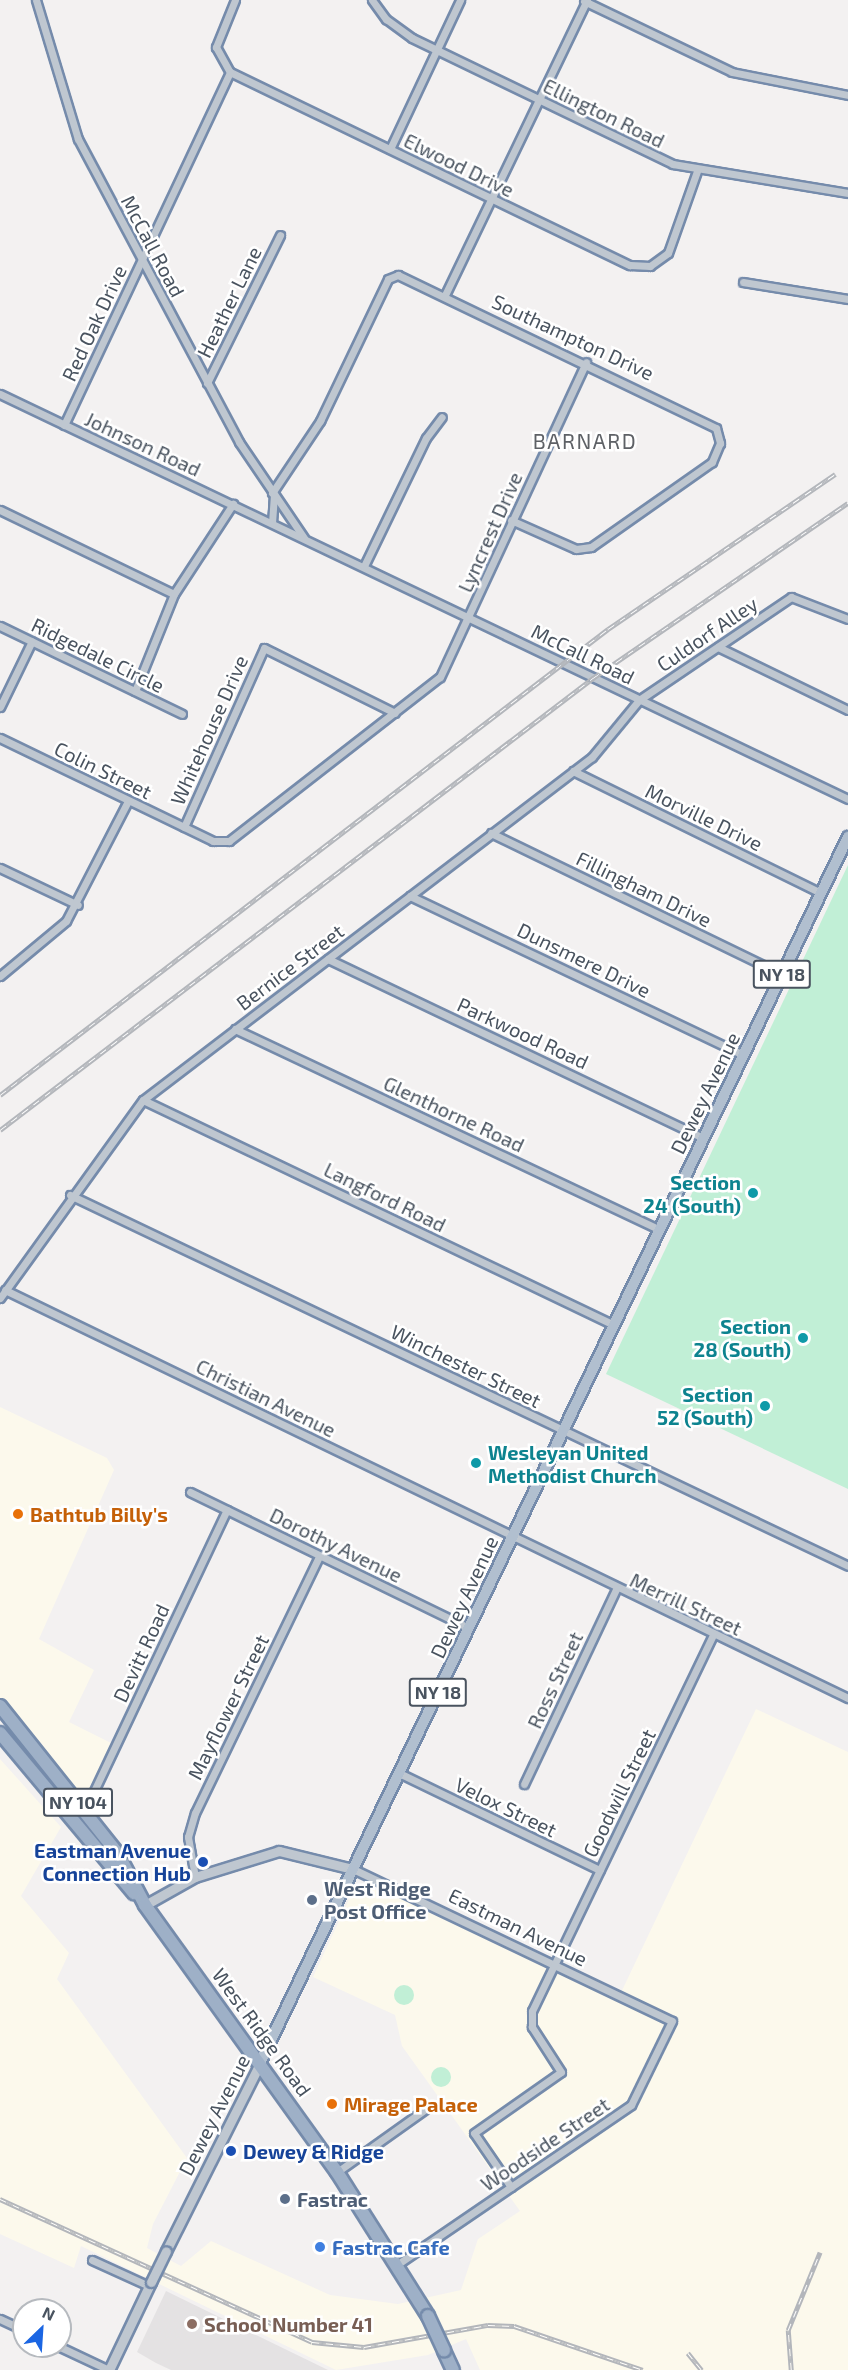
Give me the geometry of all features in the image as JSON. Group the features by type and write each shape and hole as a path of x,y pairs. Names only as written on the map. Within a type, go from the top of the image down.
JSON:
{"highway":[{"name":"West Ridge Road","path":"0,1706 85,1810 145,1905 337,2172 399,2263 428,2316 453,2370"},
{"name":"West Ridge Road","path":"0,1733 145,1905"}],"main road":[{"name":"Dewey Avenue","path":"260,2063 848,837"}],"street":[{"name":"McCall Road","path":"36,0 78,139 207,383 272,493 304,538"},
{"path":"230,72 216,46 235,0"},
{"name":"Ellington Road","path":"372,0 396,29 540,101 697,171 848,193"},
{"path":"390,149 460,0"},
{"path":"445,295 540,101 585,0 732,72 848,95"},
{"name":"Red Oak Drive","path":"64,425 230,72"},
{"name":"Elwood Drive","path":"230,72 624,263 650,267 672,245 697,171"},
{"name":"Heather Lane","path":"207,383 280,235"},
{"name":"Southampton Drive","path":"272,493 320,421 388,279 403,276 706,419 718,433 718,453 707,466 585,549 511,520"},
{"path":"743,282 848,299"},
{"name":"Lyncrest Drive","path":"470,617 511,520 586,362"},
{"name":"Johnson Road","path":"0,394 272,523"},
{"path":"364,566 426,438 442,417"},
{"name":"McCall Road","path":"272,493 277,510 272,523 848,799"},
{"path":"135,691 174,594 233,504"},
{"path":"0,510 174,594"},
{"name":"Culdorf Alley","path":"639,699 795,596 848,619"},
{"path":"395,713 440,677 470,617"},
{"name":"Ridgedale Circle","path":"0,626 182,714"},
{"path":"0,707 32,641"},
{"path":"718,647 848,710"},
{"name":"Whitehouse Drive","path":"184,827 264,648 395,713"},
{"name":"Bernice Street","path":"0,1298 70,1195 143,1100 573,771 606,744 639,699"},
{"name":"Colin Street","path":"0,738 128,801 224,843 395,713"},
{"name":"Morville Drive","path":"573,771 821,893"},
{"path":"0,976 60,928 78,904 128,801"},
{"name":"Fillingham Drive","path":"491,833 782,974"},
{"path":"0,868 78,904"},
{"name":"Dunsmere Drive","path":"410,896 744,1055"},
{"name":"Parkwood Road","path":"328,959 703,1138"},
{"name":"Glenthorne Road","path":"235,1029 659,1229"},
{"name":"Langford Road","path":"143,1100 614,1325"},
{"name":"Winchester Street","path":"70,1195 848,1566"},
{"name":"Christian Avenue","path":"5,1290 512,1537"},
{"name":"Dorothy Avenue","path":"190,1492 469,1628"},
{"name":"Devitt Road","path":"85,1810 227,1510"},
{"name":"Merrill Street","path":"512,1537 616,1589 848,1698"},
{"name":"Mayflower Street","path":"195,1877 188,1837 195,1814 319,1556"},
{"name":"Ross Street","path":"524,1784 616,1589"},
{"name":"Goodwill Street","path":"511,2187 474,2133 561,2072 531,2019 554,1965 712,1635"},
{"name":"Velox Street","path":"399,1773 600,1870"},
{"name":"Eastman Avenue","path":"145,1905 195,1877 279,1851 353,1869 672,2020"},
{"name":"Woodside Street","path":"399,2263 631,2105 672,2020"},
{"name":"Dewey Avenue","path":"109,2370 260,2063"},
{"path":"337,2172 430,2106"},
{"path":"92,2260 150,2284"},
{"path":"72,2353 109,2370"}],"shaded area":[{"path":"0,1407 107,1458 114,1470 39,1639 94,1670 69,1722 115,1745 85,1810 0,1706"},
{"path":"756,1709 848,1752 848,2370 480,2370 466,2339 428,2355 336,2370 81,2246 74,2268 0,2234 0,1759 61,1827 21,1896 69,1953 57,1979 187,2158 153,2224 147,2248 181,2266 211,2241 330,2295 398,2304 461,2290 478,2239 520,2211 402,2046 395,2015 313,1977 351,1895 365,1887 400,1898 617,2001"},
{"name":"School Number 41","path":"166,2291 328,2370 171,2370 156,2363 137,2352"}],"green space":[{"path":"848,865 848,1489 606,1374"},
{"path":"404,1985 411,1988 414,1995 411,2002 404,2005 397,2002 394,1995 397,1988"},
{"path":"441,2067 448,2070 451,2077 448,2084 441,2087 434,2084 431,2077 434,2070"}],"railway":[{"path":"0,1095 608,629 835,474"},
{"path":"0,1130 593,678 848,503"},
{"path":"0,2199 312,2342 364,2347 488,2325 514,2326 643,2370"},
{"path":"791,2370 788,2330 820,2252"},
{"path":"688,2353 702,2370"}],"place":[{"name":"Section 24 (South)","path":"753,1193"},
{"name":"Section 28 (South)","path":"803,1338"},
{"name":"Section 52 (South)","path":"765,1406"},
{"name":"Wesleyan United Methodist Church","path":"476,1463"},
{"name":"Bathtub Billy's","path":"18,1514"},
{"name":"Eastman Avenue Connection Hub","path":"203,1862"},
{"name":"West Ridge Post Office","path":"312,1900"},
{"name":"Mirage Palace","path":"332,2104"},
{"name":"Dewey & Ridge","path":"231,2151"},
{"name":"Fastrac","path":"285,2199"},
{"name":"Fastrac Cafe","path":"320,2247"},
{"name":"School Number 41","path":"192,2324"}],"district":[{"name":"BARNARD","path":"585,441"}]}
